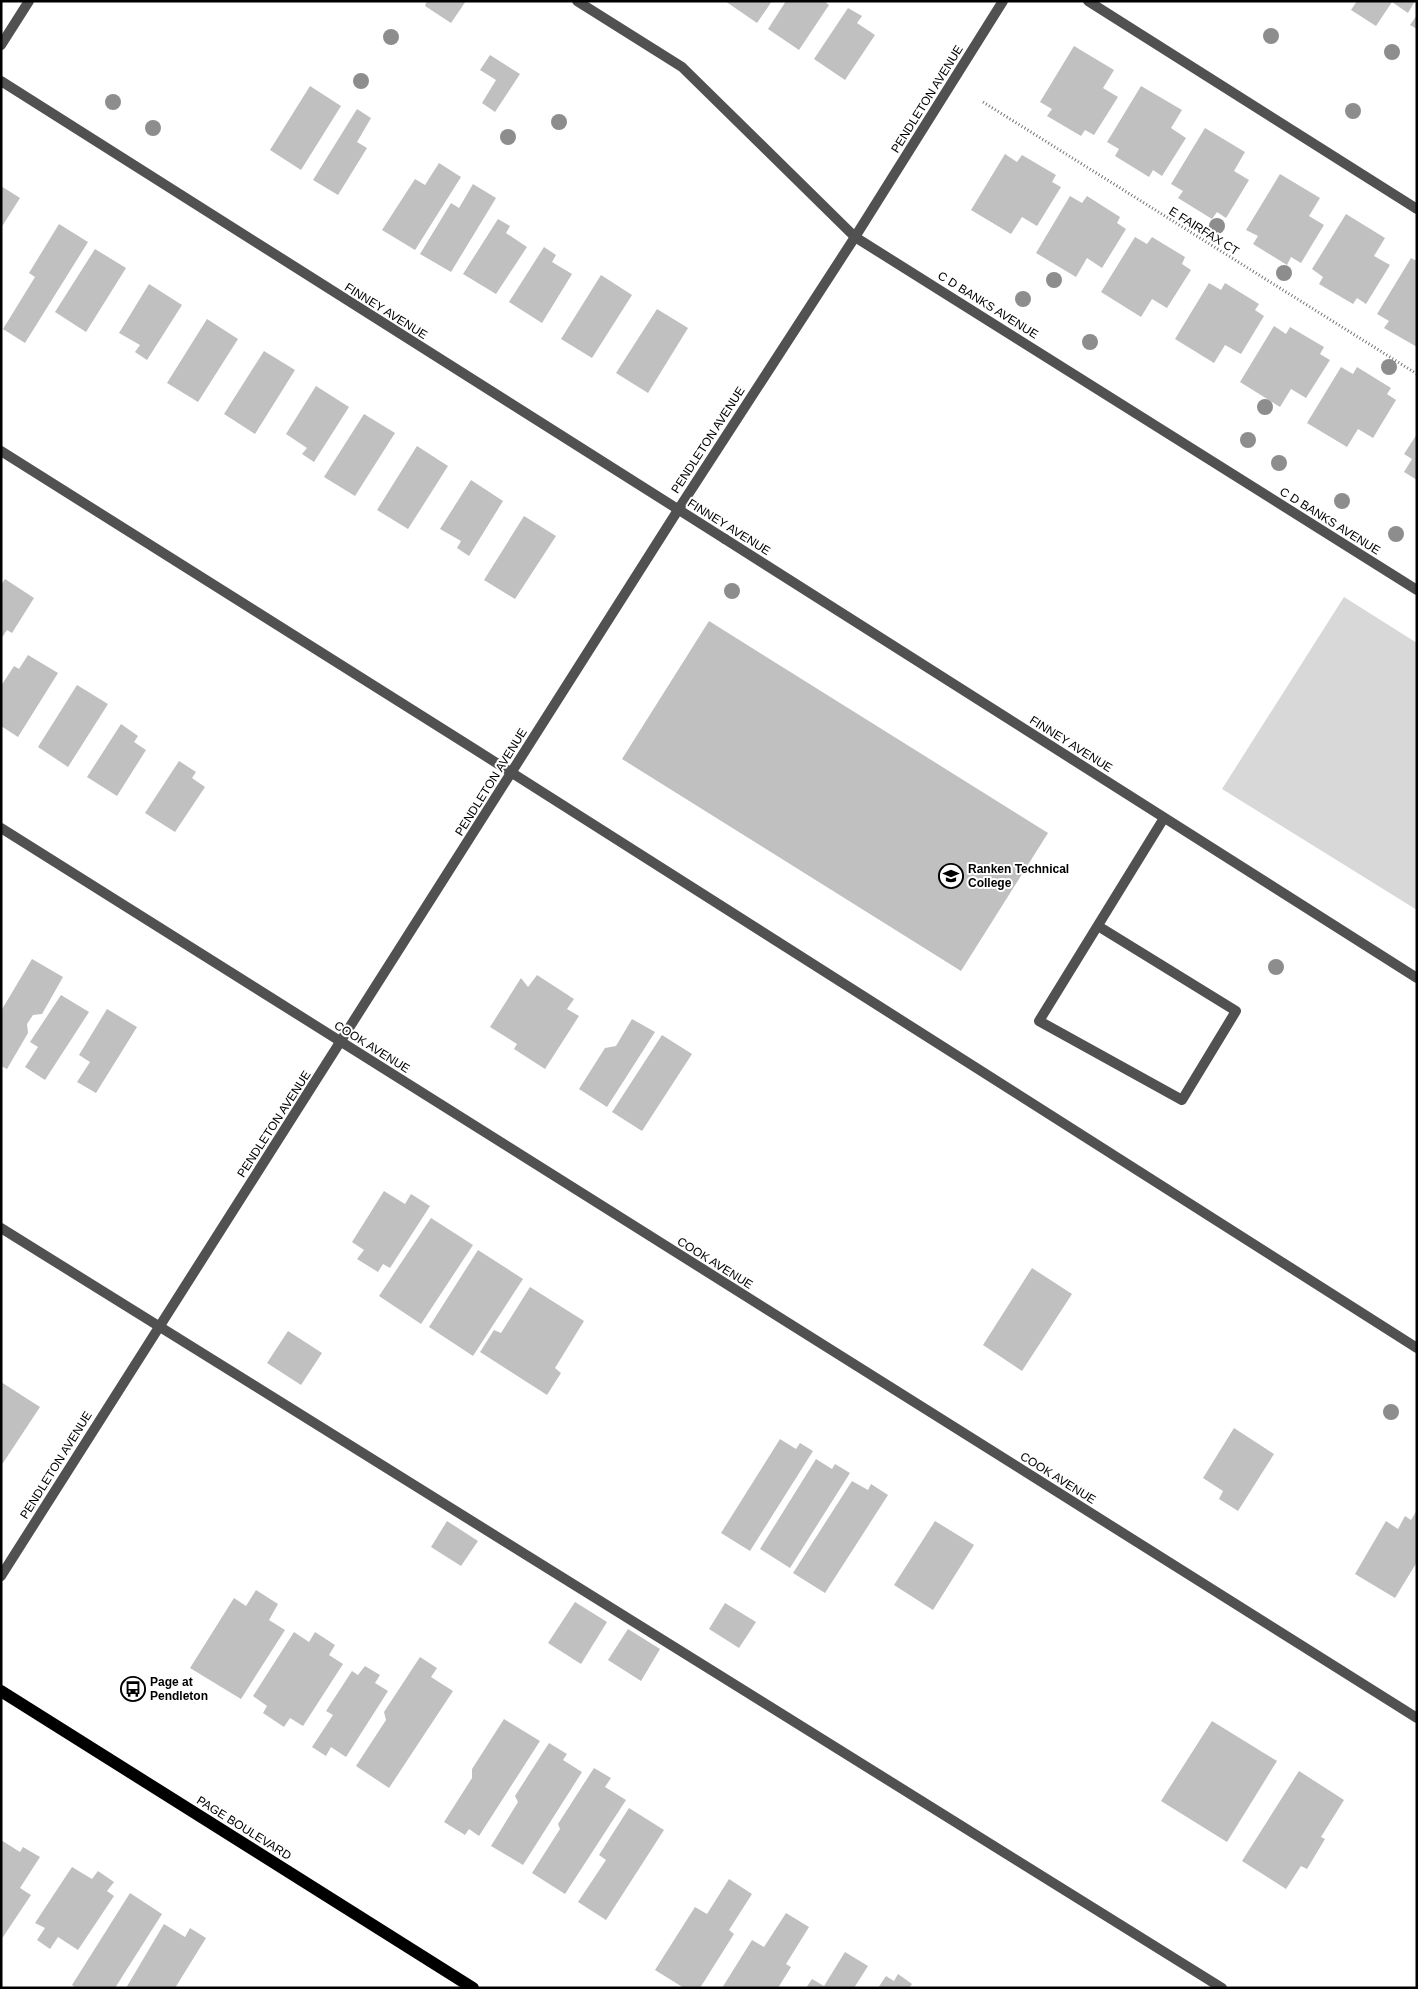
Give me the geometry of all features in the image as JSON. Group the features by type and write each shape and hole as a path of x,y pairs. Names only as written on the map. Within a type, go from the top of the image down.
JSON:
{"main road":[{"name":"PAGE BOULEVARD","path":"1,1691 473,1988"}],"street":[{"path":"1,45 29,1"},
{"name":"C D BANKS AVENUE","path":"577,1 682,67 855,237 1417,590"},
{"name":"PENDLETON AVENUE","path":"1,1576 159,1326 342,1043 678,510 855,237 1002,1"},
{"path":"1088,1 1417,209"},
{"name":"FINNEY AVENUE","path":"1,81 1417,978"},
{"path":"1,452 512,773 1417,1348"},
{"path":"1098,926 1236,1011 1182,1100 1040,1021 1098,926 1164,818"},
{"name":"COOK AVENUE","path":"1,828 1417,1718"},
{"path":"1,1228 1222,1988"}],"path":[{"name":"E FAIRFAX CT","path":"983,102 1417,374"}],"shaded area":[{"path":"1344,597 1417,643 1417,910 1222,789"}],"building":[{"path":"427,1 466,1 451,23 425,6"},
{"path":"725,1 772,1 757,23"},
{"path":"786,1 824,1 829,5 799,50 768,29"},
{"path":"1357,1 1415,1 1408,13 1392,2 1376,26 1351,10"},
{"path":"848,8 862,16 857,23 875,35 845,80 814,59"},
{"path":"1417,15 1417,29 1410,25"},
{"path":"1074,46 1114,70 1103,88 1118,97 1094,135 1085,130 1081,136 1047,116 1052,109 1040,102"},
{"path":"490,55 520,74 495,112 482,103 496,80 480,70"},
{"path":"310,86 341,106 301,170 270,150"},
{"path":"1141,86 1182,110 1171,128 1186,138 1162,176 1153,170 1149,177 1115,156 1119,149 1107,142"},
{"path":"357,109 371,118 357,142 367,148 338,195 313,180"},
{"path":"1205,128 1245,152 1234,171 1249,180 1226,218 1217,212 1212,219 1178,198 1183,191 1171,184"},
{"path":"1005,154 1017,162 1022,155 1056,175 1052,182 1061,187 1037,226 1022,217 1011,234 971,210"},
{"path":"439,163 461,177 415,250 382,230 415,179 425,185"},
{"path":"1280,174 1320,198 1309,216 1324,225 1301,263 1291,257 1287,265 1253,244 1258,236 1246,230"},
{"path":"473,184 496,198 451,272 420,254 451,203 459,208"},
{"path":"1,186 20,198 1,228"},
{"path":"1070,196 1082,203 1087,196 1120,217 1117,223 1126,229 1102,268 1087,258 1076,277 1036,253"},
{"path":"1346,214 1385,238 1374,256 1390,265 1366,304 1357,298 1353,304 1319,284 1323,277 1312,269"},
{"path":"498,219 510,226 506,233 527,247 496,294 463,274"},
{"path":"59,224 88,242 25,343 3,329 35,277 29,273"},
{"path":"1135,237 1147,244 1152,237 1185,257 1182,264 1191,270 1167,308 1152,299 1141,317 1101,292"},
{"path":"544,247 556,255 552,262 572,274 542,323 509,302"},
{"path":"95,249 126,268 86,332 55,312"},
{"path":"1411,258 1417,261 1417,347 1384,328 1389,321 1377,314"},
{"path":"601,275 632,295 592,358 561,339"},
{"path":"1209,283 1221,290 1225,283 1259,304 1255,310 1264,316 1241,354 1225,345 1214,363 1175,339"},
{"path":"149,284 182,305 147,360 135,352 140,345 119,333"},
{"path":"657,309 688,328 648,393 616,373"},
{"path":"207,319 238,339 198,402 167,383"},
{"path":"1274,326 1286,334 1290,327 1324,347 1320,354 1330,360 1306,398 1291,389 1280,407 1240,382"},
{"path":"264,351 295,370 255,434 224,414"},
{"path":"1341,367 1353,374 1357,367 1391,388 1387,394 1396,400 1373,438 1358,429 1347,447 1307,423"},
{"path":"316,386 349,407 314,462 302,454 307,448 286,434"},
{"path":"364,414 395,433 355,496 324,477"},
{"path":"1417,434 1417,480 1404,472 1412,459 1404,454"},
{"path":"417,446 448,466 408,529 377,510"},
{"path":"471,480 503,501 469,556 457,548 461,541 440,529"},
{"path":"524,516 556,536 515,599 484,580"},
{"path":"5,579 34,598 12,633 7,630 1,639 1,585"},
{"path":"709,621 1048,833 961,971 622,759"},
{"path":"28,655 58,673 18,737 1,726 1,686 14,666 19,669"},
{"path":"77,685 108,704 68,767 38,747"},
{"path":"121,724 138,736 134,742 146,750 117,796 87,777"},
{"path":"179,761 196,772 192,778 205,787 175,832 145,813"},
{"path":"32,959 63,977 42,1014 33,1015 27,1024 28,1033 7,1069 1,1066 1,1011"},
{"path":"537,975 574,999 567,1009 579,1016 545,1069 514,1049 517,1044 490,1027 521,978 528,987"},
{"path":"61,995 89,1012 45,1080 25,1067 38,1047 30,1042"},
{"path":"107,1009 137,1027 96,1093 77,1082 90,1062 79,1055"},
{"path":"632,1019 655,1032 607,1107 579,1089 605,1048 616,1046"},
{"path":"662,1035 692,1054 642,1131 612,1112"},
{"path":"384,1191 405,1204 411,1194 430,1206 390,1268 383,1264 378,1272 357,1259 364,1250 352,1242"},
{"path":"431,1218 473,1245 421,1324 379,1296"},
{"path":"478,1250 523,1279 473,1356 429,1327"},
{"path":"1032,1268 1072,1294 1022,1371 983,1345"},
{"path":"530,1287 584,1321 555,1368 561,1373 547,1395 480,1352 494,1330 501,1333"},
{"path":"288,1331 322,1353 301,1385 267,1363"},
{"path":"1,1382 40,1407 1,1466"},
{"path":"1234,1428 1274,1454 1238,1511 1219,1499 1223,1491 1203,1478"},
{"path":"780,1439 796,1449 800,1443 813,1451 750,1551 721,1533"},
{"path":"816,1459 832,1469 835,1464 850,1473 790,1568 760,1549"},
{"path":"852,1481 868,1490 871,1484 888,1495 825,1593 793,1573"},
{"path":"1417,1510 1417,1562 1395,1598 1355,1574 1386,1521 1398,1529 1405,1516 1411,1520"},
{"path":"447,1521 478,1541 461,1566 431,1547"},
{"path":"935,1521 974,1545 933,1610 894,1585"},
{"path":"256,1590 278,1604 269,1620 285,1630 241,1699 190,1668 234,1598 246,1606"},
{"path":"575,1602 607,1622 581,1664 548,1643"},
{"path":"725,1603 756,1622 739,1648 709,1629"},
{"path":"628,1629 660,1649 641,1681 608,1660"},
{"path":"294,1632 309,1642 315,1632 335,1645 329,1655 343,1664 303,1726 290,1718 284,1727 263,1713 267,1706 253,1696"},
{"path":"420,1657 437,1668 431,1677 453,1691 389,1788 356,1766 386,1720 384,1712"},
{"path":"365,1666 380,1675 375,1683 388,1691 346,1757 331,1747 326,1756 312,1747 333,1715 326,1711 352,1671 358,1675"},
{"path":"504,1719 540,1741 479,1836 469,1829 465,1835 444,1822 472,1778 472,1769"},
{"path":"1212,1721 1277,1761 1227,1842 1161,1801"},
{"path":"549,1743 567,1754 563,1760 582,1772 523,1865 491,1846 518,1802 515,1796"},
{"path":"594,1768 611,1778 605,1787 626,1800 565,1894 532,1873 560,1829 558,1824"},
{"path":"1299,1771 1344,1800 1321,1837 1325,1839 1307,1869 1301,1866 1286,1889 1242,1861"},
{"path":"629,1808 664,1830 606,1920 578,1902 606,1860 599,1855"},
{"path":"1,1840 20,1852 23,1847 40,1857 20,1888 31,1895 1,1940"},
{"path":"72,1867 92,1879 98,1871 114,1882 107,1891 114,1896 78,1950 58,1937 50,1949 37,1940 45,1928 35,1923"},
{"path":"729,1879 752,1894 729,1930 734,1934 700,1988 684,1988 655,1970 695,1907 707,1914"},
{"path":"130,1893 162,1914 115,1988 76,1988 72,1985"},
{"path":"786,1913 809,1927 786,1964 791,1967 778,1988 722,1988 752,1940 764,1947"},
{"path":"164,1924 185,1937 190,1928 206,1938 175,1988 126,1988"},
{"path":"845,1952 868,1966 854,1988 806,1988 812,1979 824,1986"},
{"path":"898,1974 912,1984 909,1988 878,1988 886,1976 894,1981"}],"place":[{"name":"Ranken Technical College","path":"951,876"},
{"name":"Page at Pendleton","path":"133,1689"}]}
